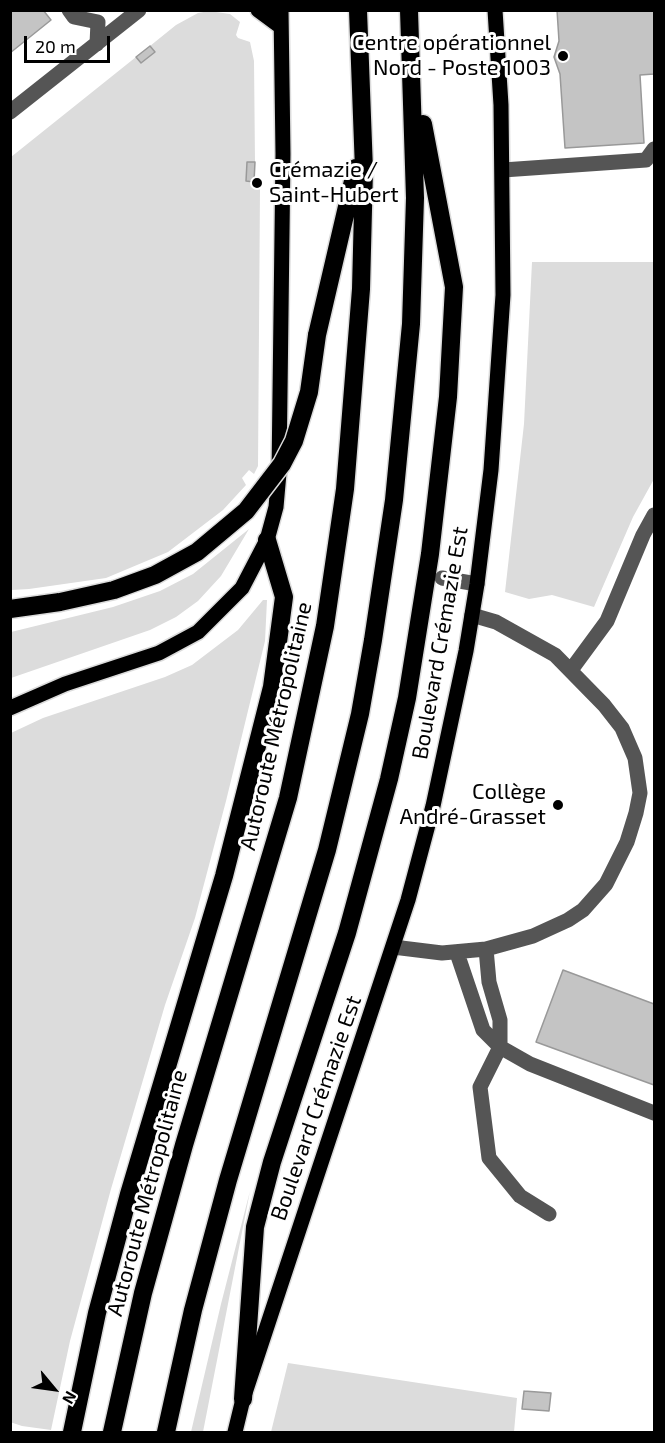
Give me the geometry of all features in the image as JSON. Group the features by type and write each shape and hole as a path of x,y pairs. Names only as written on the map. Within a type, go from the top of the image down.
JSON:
{"highway":[{"name":"Autoroute Métropolitaine","path":"112,1432 143,1293 184,1145 288,798 325,626 345,489 363,242 363,137 358,10"},
{"path":"166,1432 193,1310 215,1225 250,1103 313,902 360,714 394,500 407,374 415,198 409,10"},
{"path":"243,1399 255,1227 288,1112 347,933 389,779 407,698 430,554 449,385 454,287 412,69"},
{"path":"10,609 93,595 155,575 197,552 223,532 246,511 264,489 294,441 309,392 317,335 363,137"},
{"path":"72,1432 97,1313 173,1044 224,876 272,687 284,597 267,540"}],"main road":[{"path":"258,10 281,27"},
{"path":"10,708 65,684 159,653 198,632 242,588 267,540 276,507 279,473 283,134 281,10"},
{"name":"Boulevard Crémazie Est","path":"235,1432 243,1399 393,947 433,806 472,615 499,372 503,295 503,170 495,10"}],"street":[{"path":"69,10 74,17 98,22 97,44"},
{"path":"10,112 139,10"},
{"path":"503,170 646,160 654,149"},
{"path":"571,670 607,621 643,535 654,515"},
{"path":"442,578 477,584"},
{"path":"393,947 457,953 486,949 533,936 583,910 606,884 633,825 640,793 638,768 631,745 604,705 571,670 536,644 496,622 472,615"},
{"path":"486,949 489,982 500,1020 500,1047 480,1087 489,1158 520,1196 549,1214"},
{"path":"457,953 483,1030 500,1047 530,1064 654,1113"}],"shaded area":[{"path":"209,11 230,14 240,22 236,35 250,42 254,61 255,162 247,162 246,181 254,182 255,189 260,189 258,466 254,474 249,470 242,478 246,485 223,510 168,552 106,578 11,590 11,157 136,57 155,52 150,46 176,25 198,13"},
{"path":"532,262 654,262 654,479 633,517 594,607 552,595 529,599 505,592 524,424"},
{"path":"249,529 221,576 198,601 176,617 150,630 11,678 11,632 113,607 160,591 193,574"},
{"path":"263,600 267,600 265,641 226,801 195,918 165,1005 111,1189 70,1341 51,1430 22,1426 10,1422 11,733 43,718 165,677 192,665 238,630"},
{"path":"250,1191 203,1432 191,1432 221,1304"},
{"path":"288,1363 517,1398 514,1432 271,1432"}],"building":[{"path":"10,10 43,10 51,20 10,53"},
{"path":"557,10 654,10 654,74 640,75 644,143 565,148 560,74 554,57 559,41"},
{"path":"150,46 155,52 141,63 136,57"},
{"path":"247,162 255,162 254,182 246,181"},
{"path":"563,970 654,1004 654,1085 536,1042"},
{"path":"524,1391 551,1393 549,1411 522,1409"}],"place":[{"name":"Centre opérationnel Nord - Poste 1003","path":"563,56"},
{"name":"Crémazie / Saint-Hubert","path":"257,183"},
{"name":"Collège André-Grasset","path":"558,805"}]}
